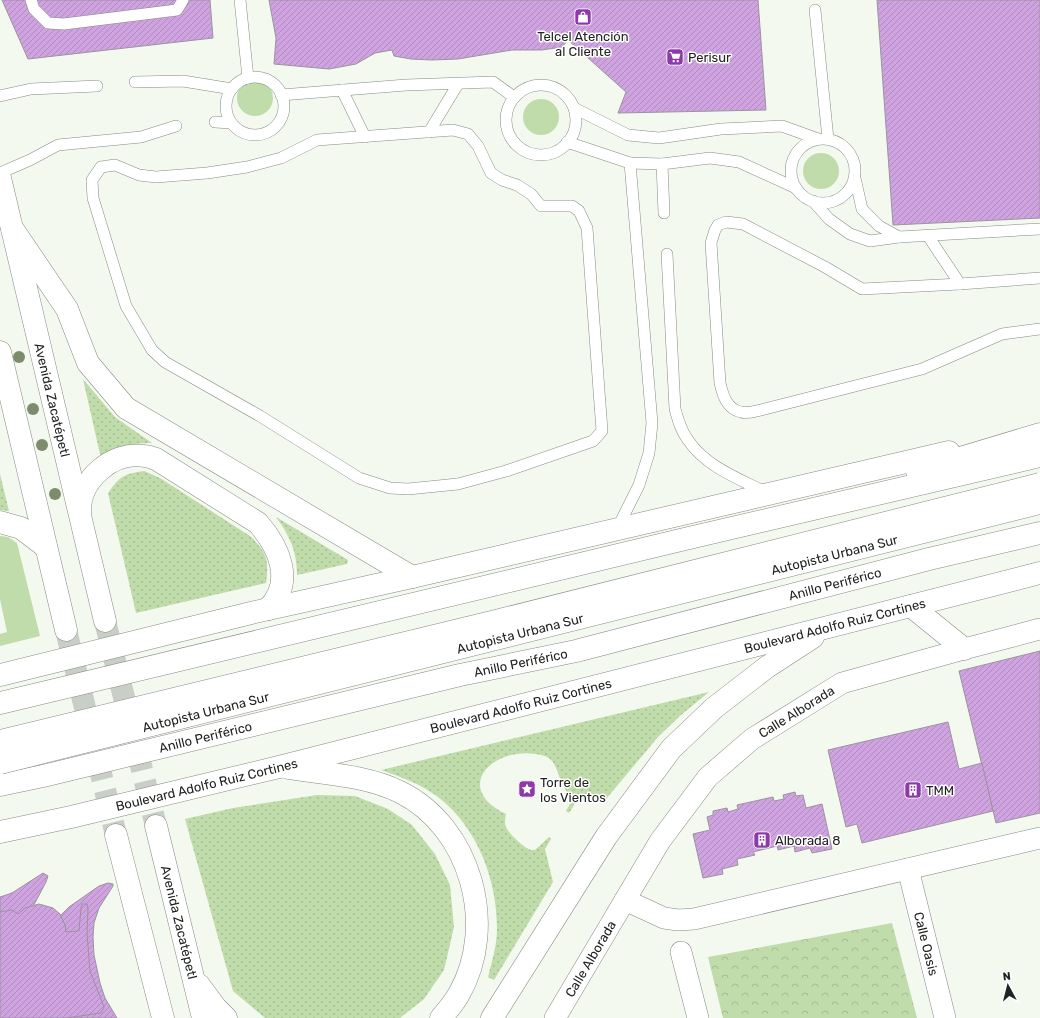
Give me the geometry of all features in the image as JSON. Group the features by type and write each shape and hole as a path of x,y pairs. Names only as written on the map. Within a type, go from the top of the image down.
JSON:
{"main road":[{"name":"Avenida Zacatépetl","path":"0,178 105,621"},
{"path":"12,228 67,309 88,363 126,408 412,577"},
{"path":"0,352 66,630"},
{"path":"0,675 268,609 617,530 1040,430"},
{"path":"689,538 1040,434"},
{"path":"80,515 80,502 84,490 91,478 101,469 112,462 131,456 144,456 156,459 258,523 267,534 279,557 283,578 279,596 268,609"},
{"path":"0,703 689,538 1040,456"},
{"name":"Autopista Urbana Sur","path":"0,740 492,622 1040,484"},
{"name":"Autopista Urbana Sur","path":"0,763 1040,503"},
{"path":"0,522 21,528 46,547"},
{"name":"Anillo Periférico","path":"0,785 43,776 460,675 576,651 929,559 1040,533"},
{"name":"Boulevard Adolfo Ruiz Cortines","path":"0,832 71,817 279,767 1040,573"},
{"path":"911,606 964,649"},
{"path":"492,1018 606,837 671,749 714,708 767,667 828,626"},
{"path":"279,767 366,780 384,785 401,792 428,810 439,821 451,837 461,854 470,876 476,898 476,940 473,959 467,979 460,994 441,1018"},
{"name":"Avenida Zacatépetl","path":"156,826 203,1018"},
{"path":"116,835 163,1018"},
{"path":"194,978 216,1008 226,1018"}],"street":[{"name":"Calle Alborada","path":"555,1018 660,841 708,777 752,739 842,683 1040,629"},
{"path":"625,900 664,918 678,920 694,919 1040,838"},
{"name":"Calle Oasis","path":"908,869 945,1018"},
{"path":"681,952 698,1018"}],"lane":[{"path":"31,0 34,9 48,23 64,24 177,10 182,0"},
{"path":"240,0 248,78"},
{"path":"814,10 823,139"},
{"path":"248,78 258,78 268,81 276,87 284,104 278,123 271,130 263,134 250,134 237,130 227,115 226,106 232,89 239,82 248,78"},
{"path":"135,82 183,81 232,89"},
{"path":"281,95 406,85 493,82 514,97"},
{"path":"429,132 458,84"},
{"path":"535,85 548,85 559,90 568,98 574,108 576,120 573,132 567,142 559,149 549,153 538,154 527,152 518,146 511,138 507,128 506,117 508,107 514,97 524,89 535,85"},
{"path":"0,96 31,89 97,86"},
{"path":"342,90 365,136"},
{"path":"574,108 628,135 659,138 721,129 782,126 823,139 839,142 853,157 856,168 855,178 851,188 844,196 834,201 824,203 813,201"},
{"path":"215,122 231,123"},
{"path":"0,172 30,160 58,145 141,136 176,126"},
{"path":"453,130 468,134 478,146 491,173 502,180 517,185 531,194 541,206 572,206 579,211 587,228 602,431 592,441 506,471 458,484 408,489 390,488 359,478 260,416 165,362 152,350 126,306 93,198 92,180 101,167 115,165 138,175 156,177 207,173 247,168 281,158 317,140 365,136 453,130"},
{"path":"796,188 791,174 794,158 799,149 808,142 823,139"},
{"path":"567,142 630,163 662,164 710,158 739,162 796,188 804,196 813,201 830,219 850,234 870,241 899,237 1040,229"},
{"path":"617,530 639,485 649,453 652,423 630,163"},
{"path":"662,164 664,213"},
{"path":"855,178 862,209 879,226 899,237"},
{"path":"1040,278 862,289 825,267 743,224 726,222 718,225 714,230 711,243 720,383 723,398 730,406 742,413 761,410 922,369 1002,334 1040,329"},
{"path":"928,236 960,284"},
{"path":"666,254 675,409 679,424 687,440 697,452 719,468 770,494"}],"green space":[{"path":"255,80 268,85 273,98 268,111 255,116 242,111 237,98 242,85"},
{"path":"541,99 554,104 559,117 554,130 541,135 528,130 523,117 528,104"},
{"path":"821,153 834,158 839,171 834,184 821,189 808,184 803,171 808,158"},
{"path":"83,379 115,417 152,443 124,447 113,453 102,463"},
{"path":"144,471 160,478 250,536 260,547 266,557 266,583 136,613 108,493 119,479 132,473"},
{"path":"0,474 9,511 0,510"},
{"path":"276,517 348,560 347,564 297,575 296,559 292,544"},
{"path":"0,536 8,537 17,543 40,636 0,646 0,634 7,632 0,599"},
{"path":"709,692 681,715 658,737 606,799 577,800 569,813 566,811 570,804 570,799 555,766 547,757 536,754 520,754 505,757 493,763 484,772 480,782 482,793 490,804 506,814 506,827 516,839 528,849 535,850 549,837 551,839 545,849 553,882 494,980 488,977 496,941 496,911 489,874 474,839 452,810 438,797 418,785 381,770"},
{"path":"317,795 355,796 388,809 412,825 435,854 450,885 454,927 444,970 424,999 400,1018 265,1018 233,991 185,819 233,808"},
{"path":"892,923 917,1018 723,1018 708,957"}],"building":[{"path":"2,0 210,0 213,38 28,59"},
{"name":"Perisur","path":"269,0 758,0 766,110 618,113 626,92 568,40 562,47 542,50 512,50 458,59 411,59 394,56 392,50 375,53 356,64 329,69 274,64 276,38"},
{"path":"877,0 1040,0 1040,218 893,225"},
{"path":"1040,651 1040,813 996,823 959,671"},
{"name":"TMM","path":"948,722 959,769 982,763 993,811 862,843 857,824 846,827 828,750"},
{"name":"Alborada 8","path":"795,792 796,796 803,795 806,808 822,804 832,849 812,853 810,848 795,852 794,846 778,850 777,846 753,852 755,855 737,859 738,865 722,869 723,874 703,878 693,834 710,830 707,817 713,815 713,811 727,808 728,812 738,809 737,805 773,797 774,801 784,799 783,795"},
{"path":"43,873 48,876 46,882 28,916 0,976 0,897 12,893"},
{"path":"108,883 113,884 113,886 99,908 94,923 94,955 105,998 117,1018 0,1018 0,977 3,979 31,945 69,907 99,886"},
{"path":"39,904 53,908 60,914 65,925 66,932 79,931 82,904 87,904 87,933 90,971 104,1007 101,1013 66,1018 0,1018 0,912 12,910 18,914 25,908"}],"tunnel":[{"path":"105,621 156,826"},
{"path":"66,630 116,835"}],"place":[{"name":"Telcel Atención al Cliente","path":"583,17"},
{"name":"Perisur","path":"675,57"},
{"name":"Torre de los Vientos","path":"527,789"},
{"name":"TMM","path":"913,790"},
{"name":"Alborada 8","path":"762,840"}]}
